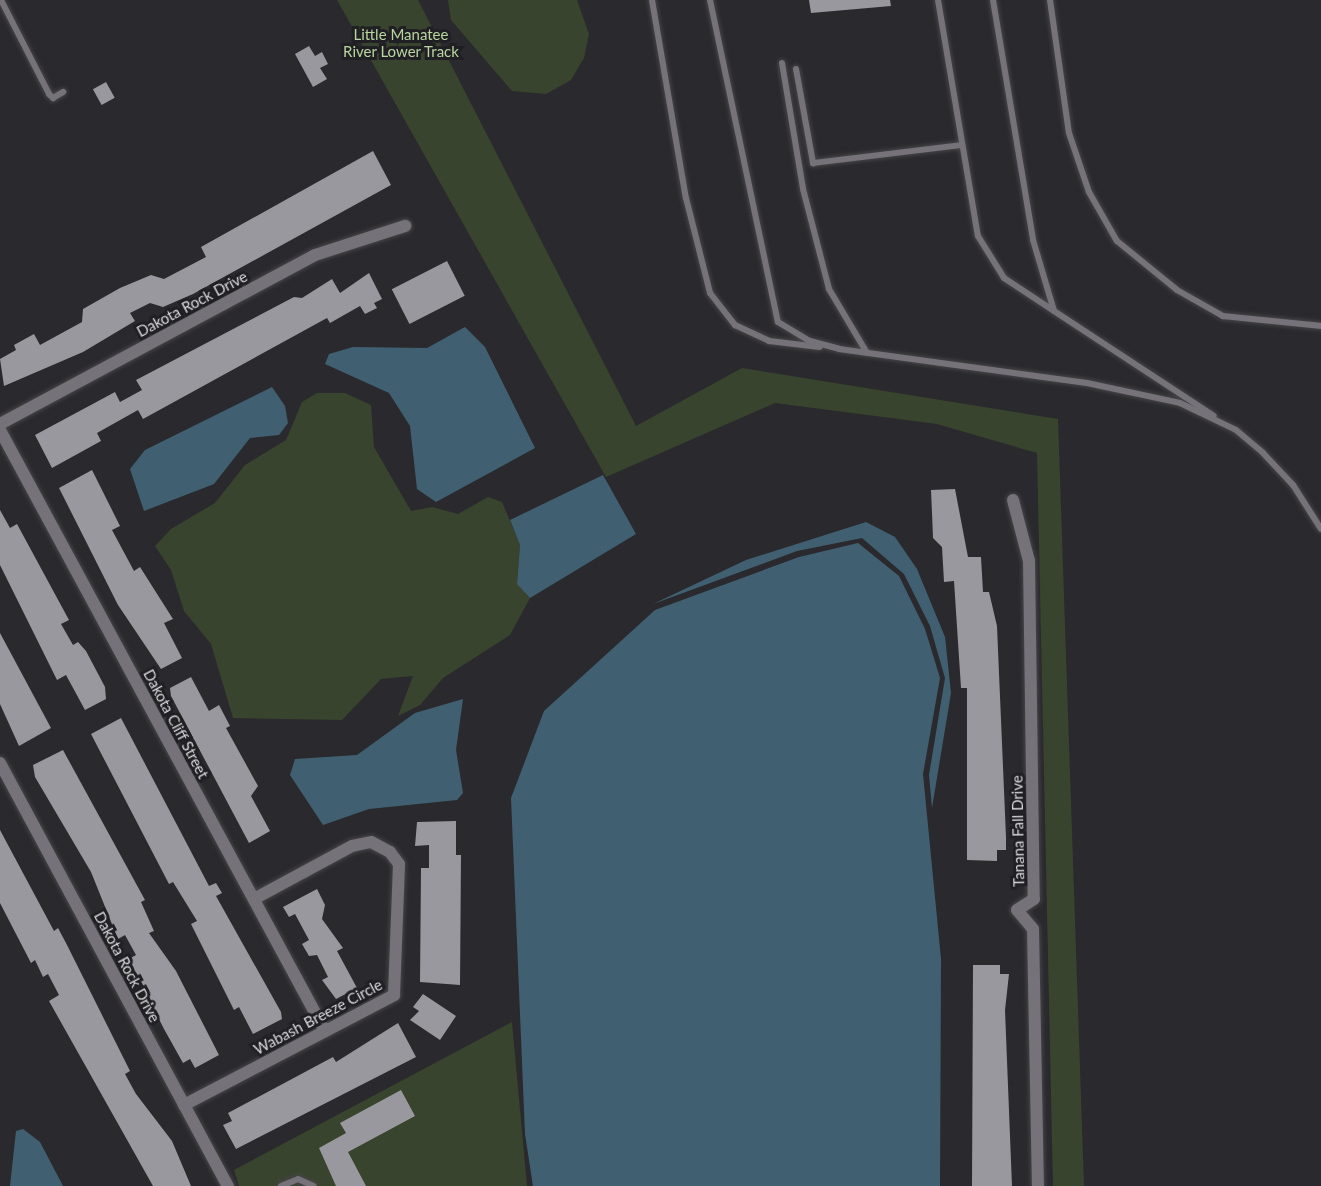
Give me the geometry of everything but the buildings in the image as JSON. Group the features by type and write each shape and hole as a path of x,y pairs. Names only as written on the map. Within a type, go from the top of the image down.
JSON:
{"street":[{"name":"Dakota Rock Drive","path":"0,424 315,255 405,226"},
{"name":"Dakota Cliff Street","path":"0,430 325,1031"},
{"name":"Tanana Fall Drive","path":"1012,500 1029,561 1034,898 1017,910 1033,929 1038,1186"},
{"name":"Dakota Rock Drive","path":"0,763 228,1186"},
{"name":"Wabash Breeze Circle","path":"184,1105 394,995 399,864 390,852 371,842 352,846 254,899"}],"lane":[{"path":"0,0 50,94 53,98 63,92"},
{"path":"652,0 686,198 710,293 735,325 769,341 1087,383 1180,403 1236,430"},
{"path":"710,0 778,322 810,341 839,349"},
{"path":"938,0 978,236 992,265 1054,311 1236,430 1293,485 1321,529"},
{"path":"993,0 1033,240 1054,311"},
{"path":"1050,0 1069,134 1089,192 1117,241 1177,290 1223,316 1321,326"},
{"path":"782,63 803,189 829,289 867,353"},
{"path":"796,69 813,163 962,145"},
{"path":"281,1186 298,1179 314,1186"}],"green space":[{"name":"Little Manatee River Lower Track","path":"337,0 418,0 636,426 742,368 1058,419 1084,1186 1053,1186 1037,453 937,424 775,403 606,477"},
{"path":"448,0 577,0 589,34 584,58 571,80 546,94 512,91 451,20"},
{"path":"317,393 345,393 371,405 374,447 411,511 432,507 458,514 488,497 502,502 520,545 517,583 530,598 510,635 443,678 420,705 398,716 413,676 381,679 342,720 233,718 211,644 184,611 171,570 155,546 171,529 215,503 245,465 286,440 302,402"},
{"path":"512,1022 527,1186 239,1186 234,1170"}],"water":[{"path":"465,327 485,347 535,448 436,502 417,489 410,426 389,393 325,364 329,354 353,347 427,348"},
{"path":"272,387 285,406 288,423 279,435 250,438 214,484 144,511 130,469 145,450"},
{"path":"603,475 636,534 530,598 517,584 520,545 510,520"},
{"path":"866,522 895,537 917,569 945,637 951,693 932,808 929,775 945,678 930,626 904,574 862,538 797,551 653,604 746,560"},
{"path":"858,543 899,576 925,629 940,678 923,774 941,959 940,1186 533,1186 525,1134 511,798 544,711 655,610 799,557"},
{"path":"463,699 456,750 463,793 457,800 369,809 323,825 290,775 295,759 357,755 415,713"},
{"path":"23,1129 40,1142 63,1186 10,1186 16,1131"}]}
